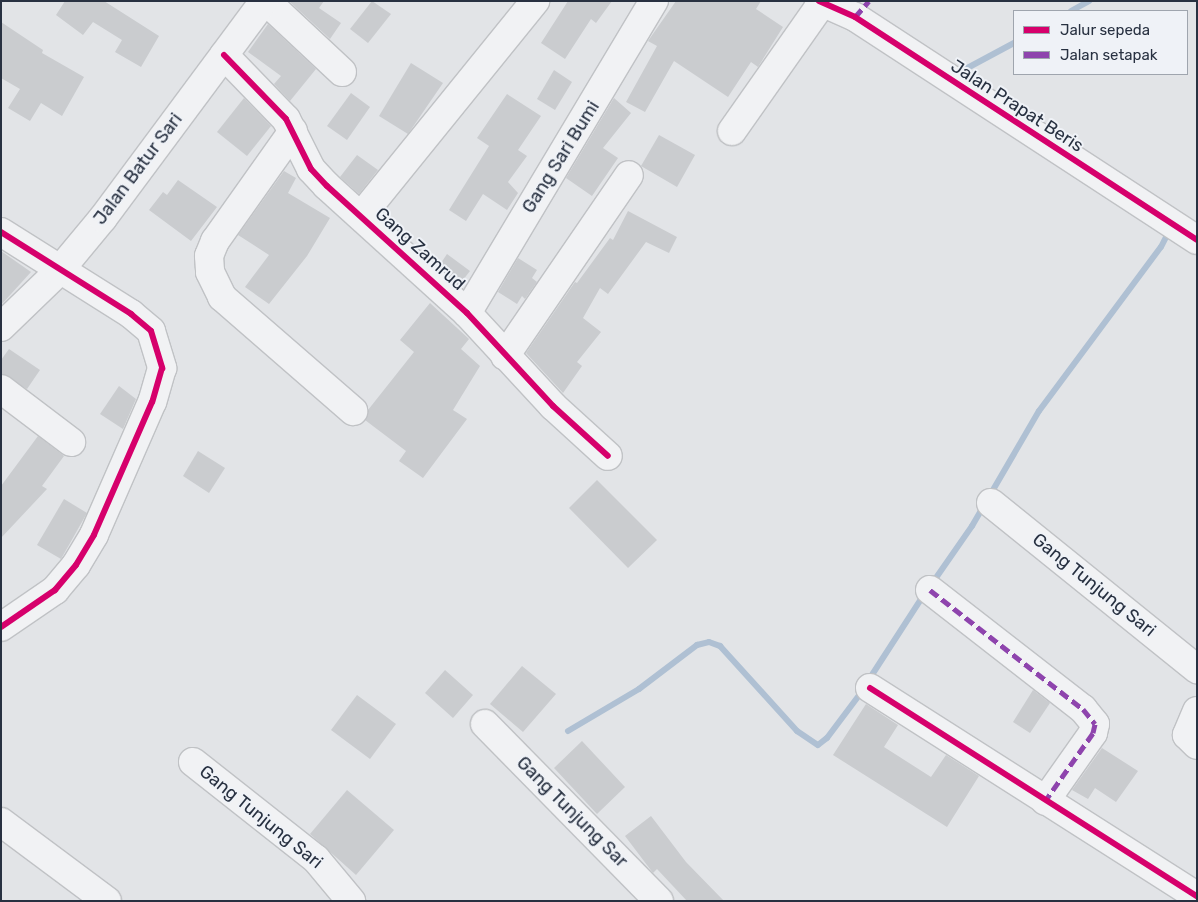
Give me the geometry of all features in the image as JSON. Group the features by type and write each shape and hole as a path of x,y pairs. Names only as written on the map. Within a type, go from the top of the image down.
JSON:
{"street":[{"name":"Jalan Batur Sari","path":"1,327 59,271 265,1"},
{"path":"265,1 342,72"},
{"path":"361,216 536,1"},
{"name":"Gang Sari Bumi","path":"467,312 654,1"},
{"path":"732,131 820,2"},
{"name":"Jalan Prapat Beris","path":"820,2 862,9 1197,240"},
{"name":"Gang Zamrud","path":"224,55 286,119 311,169 467,312 505,356 553,406 608,456"},
{"path":"293,131 215,241 209,256 210,272 222,297 352,412"},
{"path":"505,356 629,174"},
{"path":"1,232 59,271 131,314 151,331 162,368 152,402 94,535 76,565 55,590 1,627"},
{"path":"1,388 72,442"},
{"name":"Gang Tunjung Sari","path":"991,503 1197,669"},
{"path":"930,590 1083,709 1095,724 1093,733 1045,801"},
{"path":"870,688 1197,896"},
{"path":"1196,744 1187,735 1197,711"},
{"name":"Gang Tunjung Sar","path":"485,724 660,901"},
{"name":"Gang Tunjung Sari","path":"193,762 316,860 347,899"},
{"path":"1,822 107,901"}],"building":[{"path":"65,1 104,1 159,36 141,67 115,52 122,40 93,22 83,35 56,15"},
{"path":"289,1 324,1 319,8 341,23 330,39"},
{"path":"372,1 391,14 368,43 350,29"},
{"path":"568,1 612,1 596,23 591,19 565,59 541,43"},
{"path":"676,1 761,1 756,9 783,27 758,67 751,62 728,97 674,61 645,112 626,102 657,46 648,41"},
{"path":"1,22 43,50 42,53 84,77 62,116 41,103 30,121 8,108 20,89 1,78"},
{"path":"268,24 316,69 290,101 274,84 281,76 248,52"},
{"path":"411,63 443,83 408,134 379,116"},
{"path":"554,70 572,82 555,110 537,99"},
{"path":"351,93 370,107 347,140 327,126"},
{"path":"507,94 541,116 518,150 527,156 508,182 518,193 507,210 483,194 466,221 449,210 489,146 477,138"},
{"path":"244,98 271,126 247,156 217,132"},
{"path":"614,98 631,113 603,148 618,158 592,196 566,178"},
{"path":"659,135 695,155 677,187 641,166"},
{"path":"357,155 378,170 359,194 340,177"},
{"path":"284,171 296,178 288,193 330,218 307,256 269,304 245,287 269,255 238,235"},
{"path":"178,180 217,207 191,241 149,210 163,192 167,195"},
{"path":"628,211 677,237 669,253 646,242 608,294 600,288 583,318 601,332 577,362 582,366 563,393 526,353 575,282 577,283 610,238 613,240"},
{"path":"1,251 31,272 1,305"},
{"path":"447,254 470,271 459,285 439,266"},
{"path":"518,258 537,270 532,278 537,282 525,299 522,296 517,304 498,292"},
{"path":"430,303 469,339 461,349 480,366 453,410 467,419 423,478 399,461 406,451 365,420 368,410 414,352 400,340"},
{"path":"9,349 40,370 27,389 1,374 1,360"},
{"path":"119,386 136,399 123,429 100,414"},
{"path":"38,436 64,456 42,486 47,489 1,538 1,486"},
{"path":"198,451 225,468 209,493 183,476"},
{"path":"597,480 657,540 628,568 569,508"},
{"path":"64,499 87,513 61,559 37,545"},
{"path":"522,666 556,694 523,732 490,704"},
{"path":"445,670 473,695 453,718 425,693"},
{"path":"1033,690 1050,703 1030,733 1013,722"},
{"path":"357,695 396,724 370,759 331,730"},
{"path":"866,704 898,725 884,747 931,777 946,755 979,776 947,827 833,755"},
{"path":"582,741 625,787 597,814 554,768"},
{"path":"1102,748 1138,771 1116,802 1095,788 1088,799 1072,790"},
{"path":"347,790 394,830 356,875 310,834"},
{"path":"651,816 686,862 724,901 687,901 657,869 653,873 625,836"}],"waterway":[{"path":"1073,10 1089,1"},
{"path":"958,73 1013,44"},
{"path":"931,585 972,526 1039,411 1161,247 1169,231 1167,230"},
{"path":"868,681 925,593"},
{"path":"568,731 639,689 697,645 709,642 720,646 797,731 818,745 827,738 863,690"}],"marked path":[{"path":"855,17 869,1"},
{"path":"930,590 1083,709 1095,724 1093,733 1045,801"}],"cycle path":[{"path":"819,1 855,17 1197,240"},
{"path":"224,55 286,119 311,169 327,186 467,313 553,406 608,456"},
{"path":"1,232 131,314 151,331 162,368 152,402 94,535 76,565 55,590 1,627"},
{"path":"870,688 1197,896"}]}
